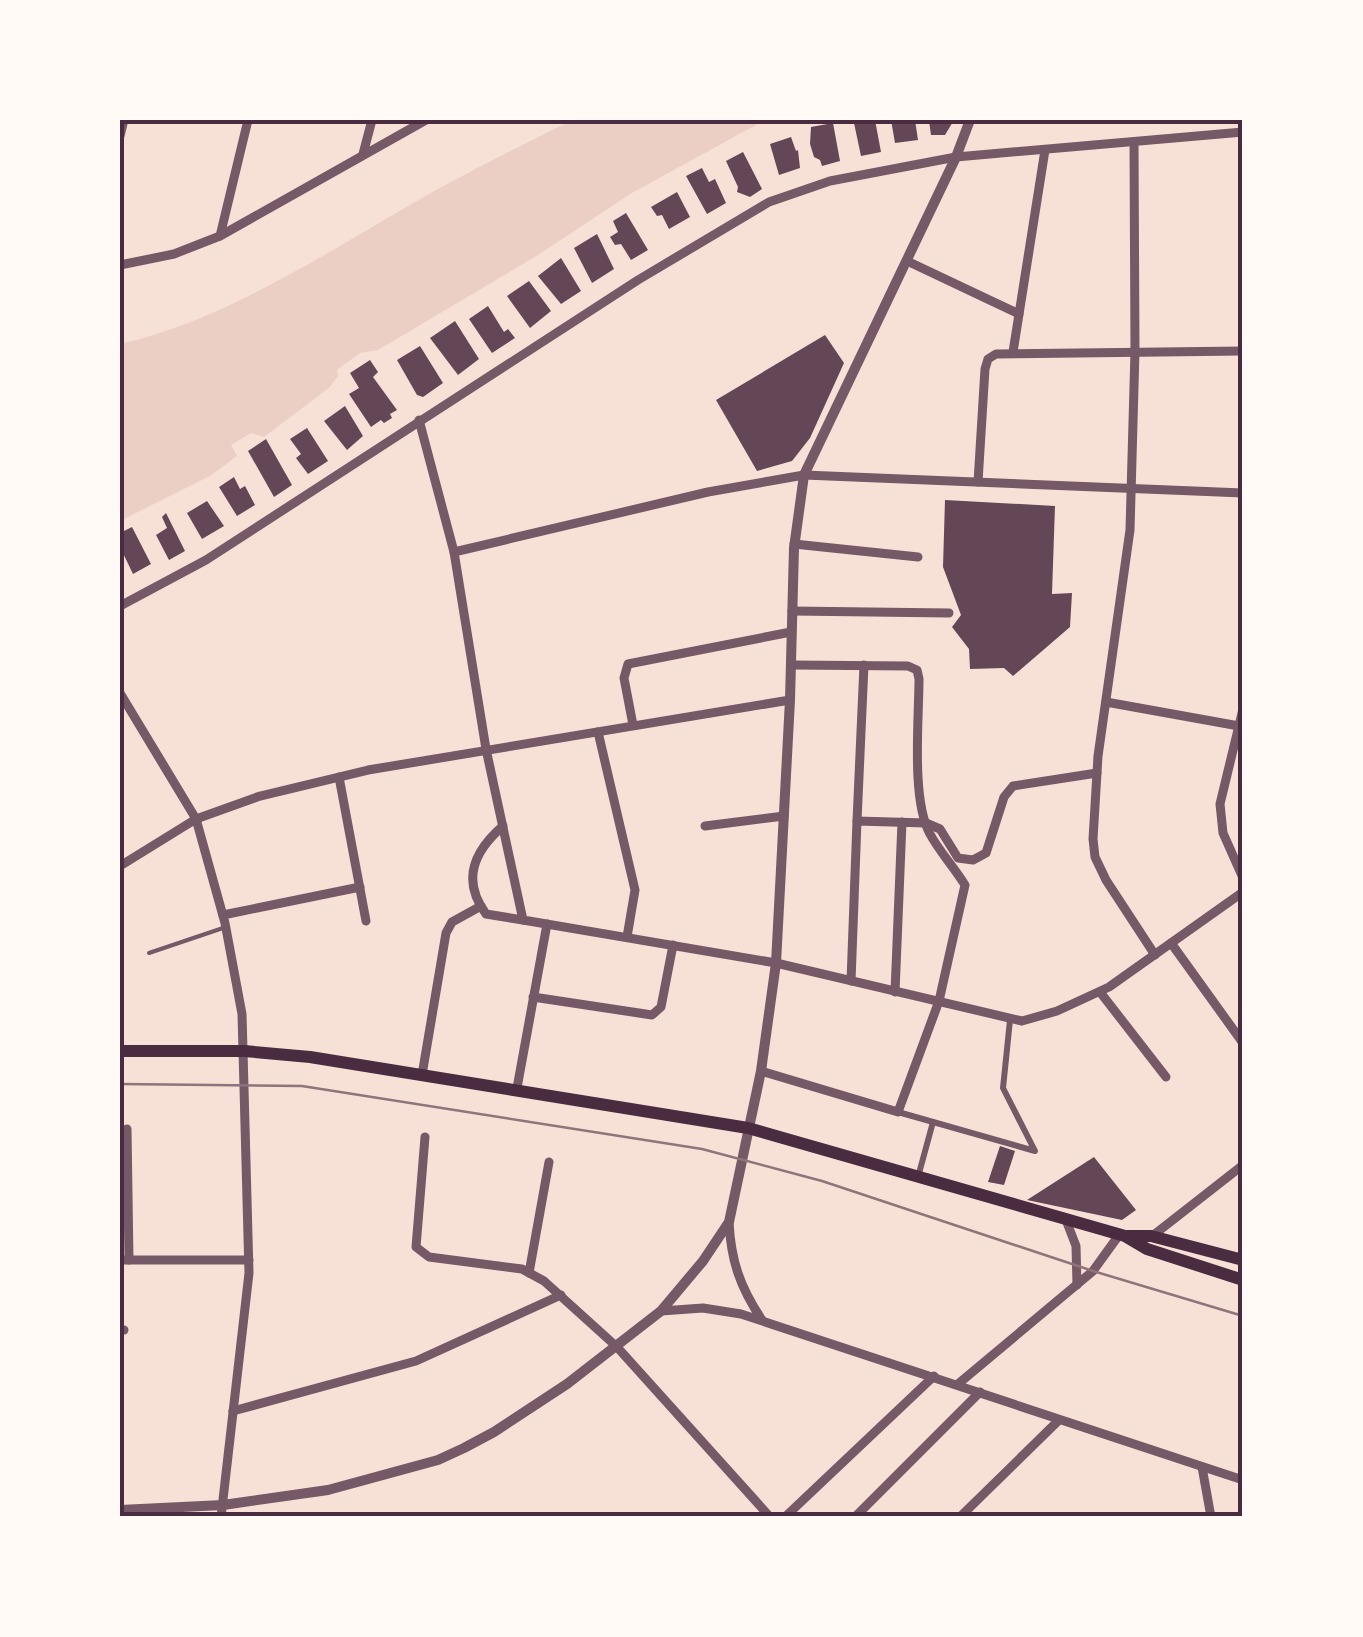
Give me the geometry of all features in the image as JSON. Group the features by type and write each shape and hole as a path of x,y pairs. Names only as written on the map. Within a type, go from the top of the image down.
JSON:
{"main road":[{"path":"120,1051 244,1051 516,1088 748,1128 1122,1236 1243,1260"},
{"path":"1149,1242 1243,1280"}],"street":[{"path":"120,136 124,120"},
{"path":"220,236 248,120"},
{"path":"363,154 372,120"},
{"path":"120,265 174,254 220,236 426,120"},
{"path":"764,1322 735,1271 729,1222 761,1071 776,963 794,544 804,475 970,120"},
{"path":"120,606 206,560 638,280 770,202 830,181 956,156 1243,132"},
{"path":"1134,142 1136,351 1128,550 1093,810 1095,857 1155,956"},
{"path":"1013,352 1045,150"},
{"path":"907,260 1019,314"},
{"path":"978,482 985,369 988,359 996,354 1243,351"},
{"path":"419,420 454,552 486,750 523,920"},
{"path":"454,552 708,492 804,475 1243,493"},
{"path":"794,544 918,556"},
{"path":"792,611 949,613"},
{"path":"633,726 624,678 628,664 792,632"},
{"path":"791,664 908,666 916,670 919,679 918,772 928,832 965,885 939,1000 898,1112"},
{"path":"851,981 864,665"},
{"path":"120,692 196,819 226,927 242,1014 248,1307 222,1511"},
{"path":"120,866 196,819 260,796 486,750 790,700"},
{"path":"1106,702 1239,726"},
{"path":"1243,709 1221,792 1220,819 1243,878"},
{"path":"598,732 635,890 627,937"},
{"path":"858,820 926,823 940,829 958,858 973,860 986,853 1004,797 1013,786 1096,774"},
{"path":"340,777 366,921"},
{"path":"705,826 784,816"},
{"path":"895,992 902,822"},
{"path":"503,826 476,856 474,886 486,914 776,963 1010,1020 1057,1012 1100,992 1243,892"},
{"path":"223,915 360,887"},
{"path":"422,1075 449,926 480,906"},
{"path":"516,1088 546,924"},
{"path":"1172,943 1243,1043"},
{"path":"533,997 652,1016 661,1008 673,945"},
{"path":"1100,992 1166,1077"},
{"path":"761,1071 1035,1151 1003,1088 1010,1020"},
{"path":"918,1177 934,1122"},
{"path":"127,1129 124,1260 249,1260"},
{"path":"426,1137 416,1247 430,1256 529,1272 561,1295 616,1347 770,1517"},
{"path":"529,1272 548,1162"},
{"path":"1149,1242 1243,1164"},
{"path":"1066,1220 1076,1246 1077,1285"},
{"path":"120,1510 222,1511 328,1490 438,1460 494,1432 661,1311 704,1261 729,1222"},
{"path":"958,1384 1077,1285 1122,1236"},
{"path":"233,1412 416,1361 561,1295"},
{"path":"661,1311 686,1307 724,1310 1243,1480"},
{"path":"785,1517 934,1376"},
{"path":"855,1517 980,1392"},
{"path":"960,1517 1058,1421"},
{"path":"1202,1467 1210,1517"}],"lane":[{"path":"149,952 226,927"}],"shaded area":[{"path":"572,120 765,120 632,193 538,255 378,350 360,353 337,370 338,376 329,388 264,437 251,433 231,445 237,456 210,476 120,521 120,344 163,332 247,296 449,183"}],"building":[{"path":"875,120 881,152 861,156 854,123"},
{"path":"891,120 915,120 918,140 895,143"},
{"path":"954,120 945,135 931,135 929,121"},
{"path":"833,123 840,161 822,166 810,144 811,127"},
{"path":"791,137 798,150 800,168 779,175 770,144"},
{"path":"743,152 762,189 750,197 737,192 726,161"},
{"path":"702,168 709,182 715,179 726,203 707,214 686,176"},
{"path":"677,192 690,217 669,229 662,215 657,216 651,207"},
{"path":"626,213 648,250 631,260 621,244 615,245 610,237 618,232 613,221"},
{"path":"597,234 614,269 592,283 574,248"},
{"path":"561,258 581,291 561,304 538,276"},
{"path":"529,281 551,311 530,328 507,296"},
{"path":"488,306 504,332 508,329 515,338 492,353 469,319"},
{"path":"455,321 479,359 458,375 430,338"},
{"path":"825,335 844,363 810,438 792,461 757,471 716,400"},
{"path":"420,346 443,383 423,397 417,395 397,360"},
{"path":"370,360 378,372 373,377 397,410 390,414 392,418 371,427 349,394 359,388 350,373"},
{"path":"345,406 363,436 347,450 324,421"},
{"path":"307,428 328,461 308,474 296,458 301,454 290,439"},
{"path":"266,439 292,485 274,497 248,451"},
{"path":"234,477 240,489 245,486 255,505 237,516 219,487"},
{"path":"945,500 1055,506 1052,594 1072,593 1070,627 1013,676 1004,668 970,669 969,649 952,627 961,615 943,567"},
{"path":"207,501 224,526 202,539 187,513"},
{"path":"166,513 185,551 169,560 156,535 167,528 162,517"},
{"path":"132,527 151,564 133,574 120,547 120,533"},
{"path":"1000,1146 1015,1151 1004,1185 988,1182"},
{"path":"1094,1157 1136,1210 1122,1220 1027,1200"}],"tram line":[{"path":"120,1084 302,1086 702,1149 822,1181 1243,1316"}]}
